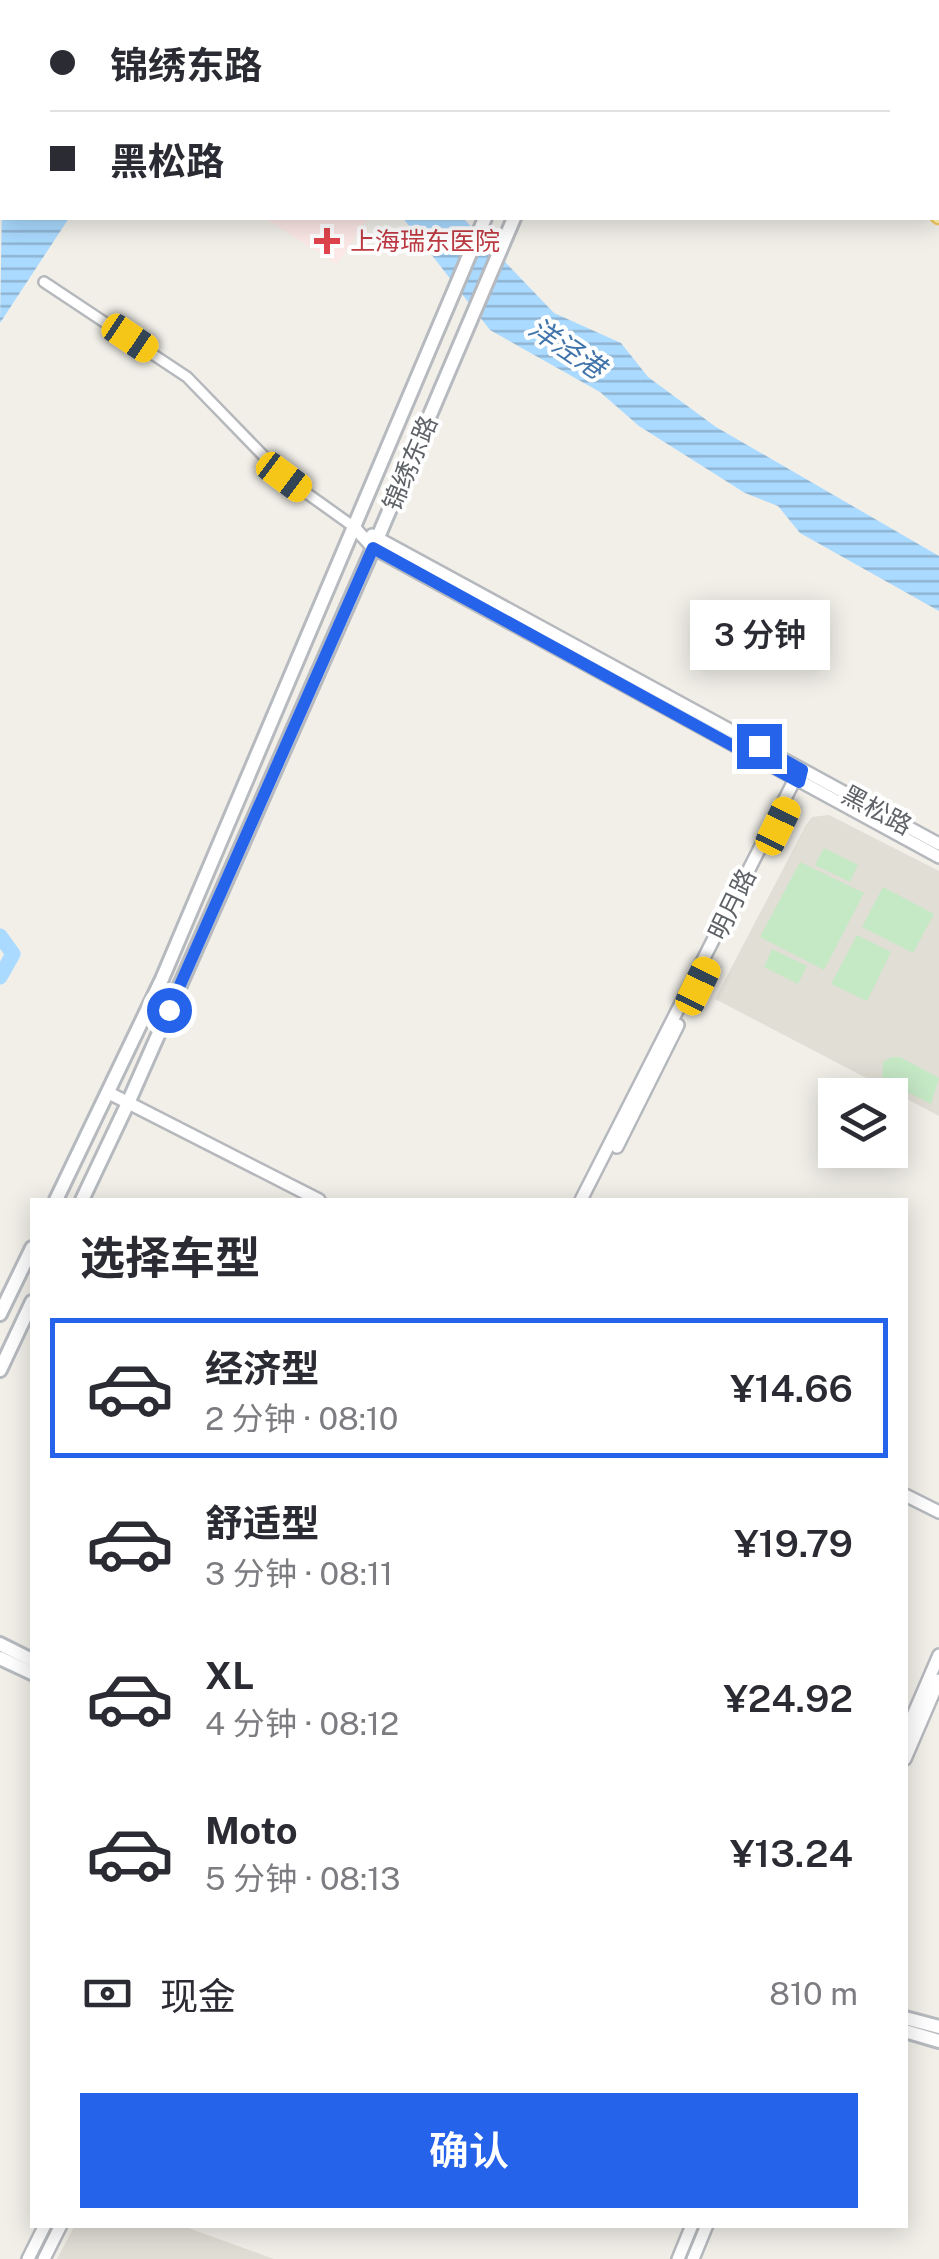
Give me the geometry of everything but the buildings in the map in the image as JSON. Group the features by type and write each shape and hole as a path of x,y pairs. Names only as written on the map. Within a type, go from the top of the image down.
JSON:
{"main road":[{"name":"锦绣东路","path":"83,1198 376,543 513,220"},
{"name":"锦绣东路","path":"57,1198 162,979 483,223"},
{"path":"0,1314 30,1252"},
{"path":"0,1370 30,1306"},
{"path":"0,1644 30,1659"},
{"path":"0,1658 30,1672"},
{"path":"908,2019 939,2027"},
{"path":"908,2032 939,2041"}],"street":[{"path":"44,282 187,376 284,477 376,543 939,857"},
{"name":"黑松路","path":"798,777 939,844"},
{"name":"明月路","path":"582,1198 798,777"},
{"name":"明月路","path":"590,1198 798,777"},
{"path":"109,1093 315,1198"},
{"path":"908,1496 939,1512"},
{"path":"908,1727 939,1655"},
{"path":"908,1752 939,1680"},
{"path":"28,2259 44,2228"},
{"path":"44,2259 60,2228"},
{"path":"678,2259 691,2228"},
{"path":"692,2259 706,2228"}],"shaded area":[{"name":"上海瑞东医院","path":"267,220 367,220 337,264"},
{"path":"829,815 939,871 939,1116 908,1100 908,1078 866,1078 715,999 812,817"},
{"path":"73,2228 188,2228 274,2259 57,2259"}],"green space":[{"path":"824,848 858,865 850,882 815,865"},
{"path":"800,862 864,893 824,970 760,937"},
{"path":"883,887 934,914 913,953 862,927"},
{"path":"857,935 891,952 867,1001 831,984"},
{"path":"772,949 807,966 798,984 764,967"},
{"path":"900,1057 939,1078 931,1104 908,1092 908,1078 882,1078 883,1062"}],"water":[{"path":"2,220 68,220 0,323"},
{"name":"洋泾港","path":"405,220 465,220 554,313 621,343 648,377 716,427 939,556 939,611 800,533 778,506 745,493 639,426 600,392 490,330"}],"waterway":[{"path":"0,936 13,954 0,977"}],"place":[{"name":"上海瑞东医院","path":"327,241"}],"route":[{"path":"169,1010 373,548 799,782 802,770 759,746"}]}
